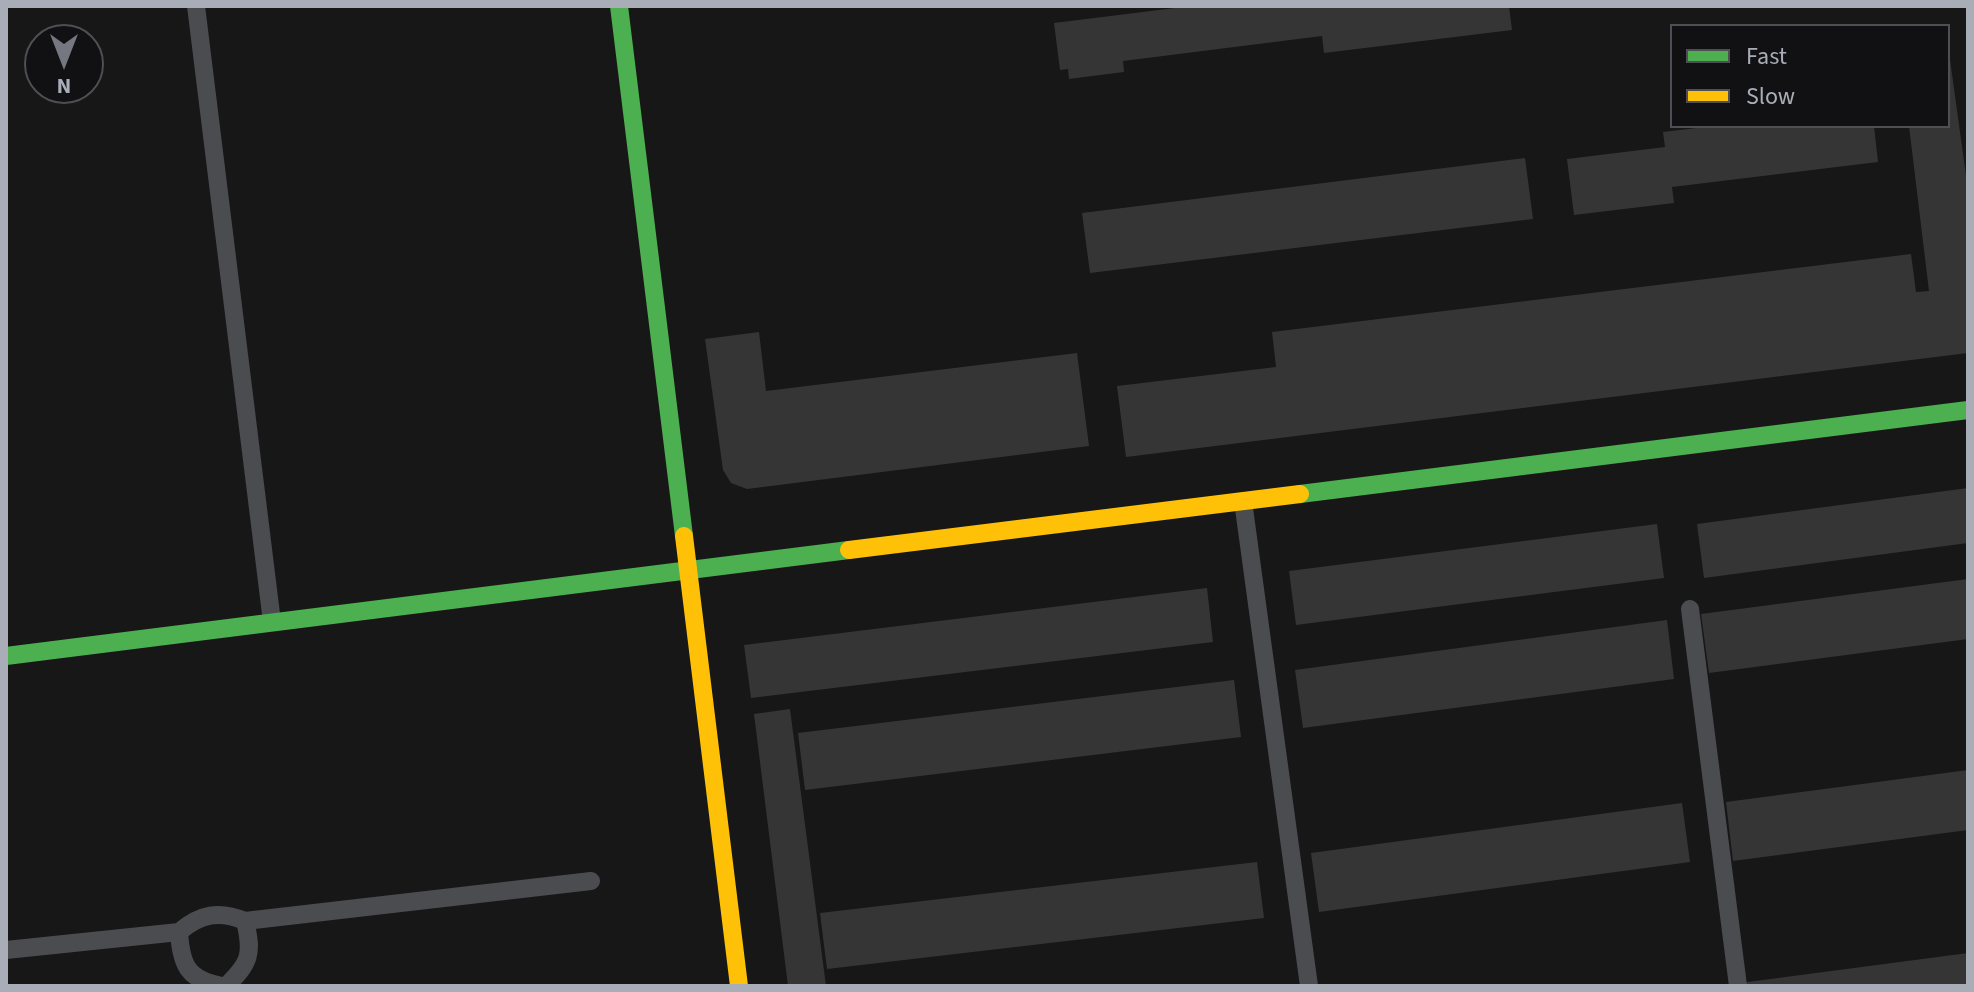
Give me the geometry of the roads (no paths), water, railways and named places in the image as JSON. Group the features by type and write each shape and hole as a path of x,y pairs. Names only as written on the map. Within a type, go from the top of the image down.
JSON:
{"street":[{"path":"619,6 739,986"},
{"path":"6,656 1968,410"}],"lane":[{"path":"196,6 272,622"},
{"path":"1243,501 1309,986"},
{"path":"1690,609 1738,986"},
{"path":"6,950 179,932 190,922 211,914 229,914 245,921 591,881"},
{"path":"179,932 181,958 192,975 207,984 224,986 243,970 249,957 250,941 245,921"}]}
